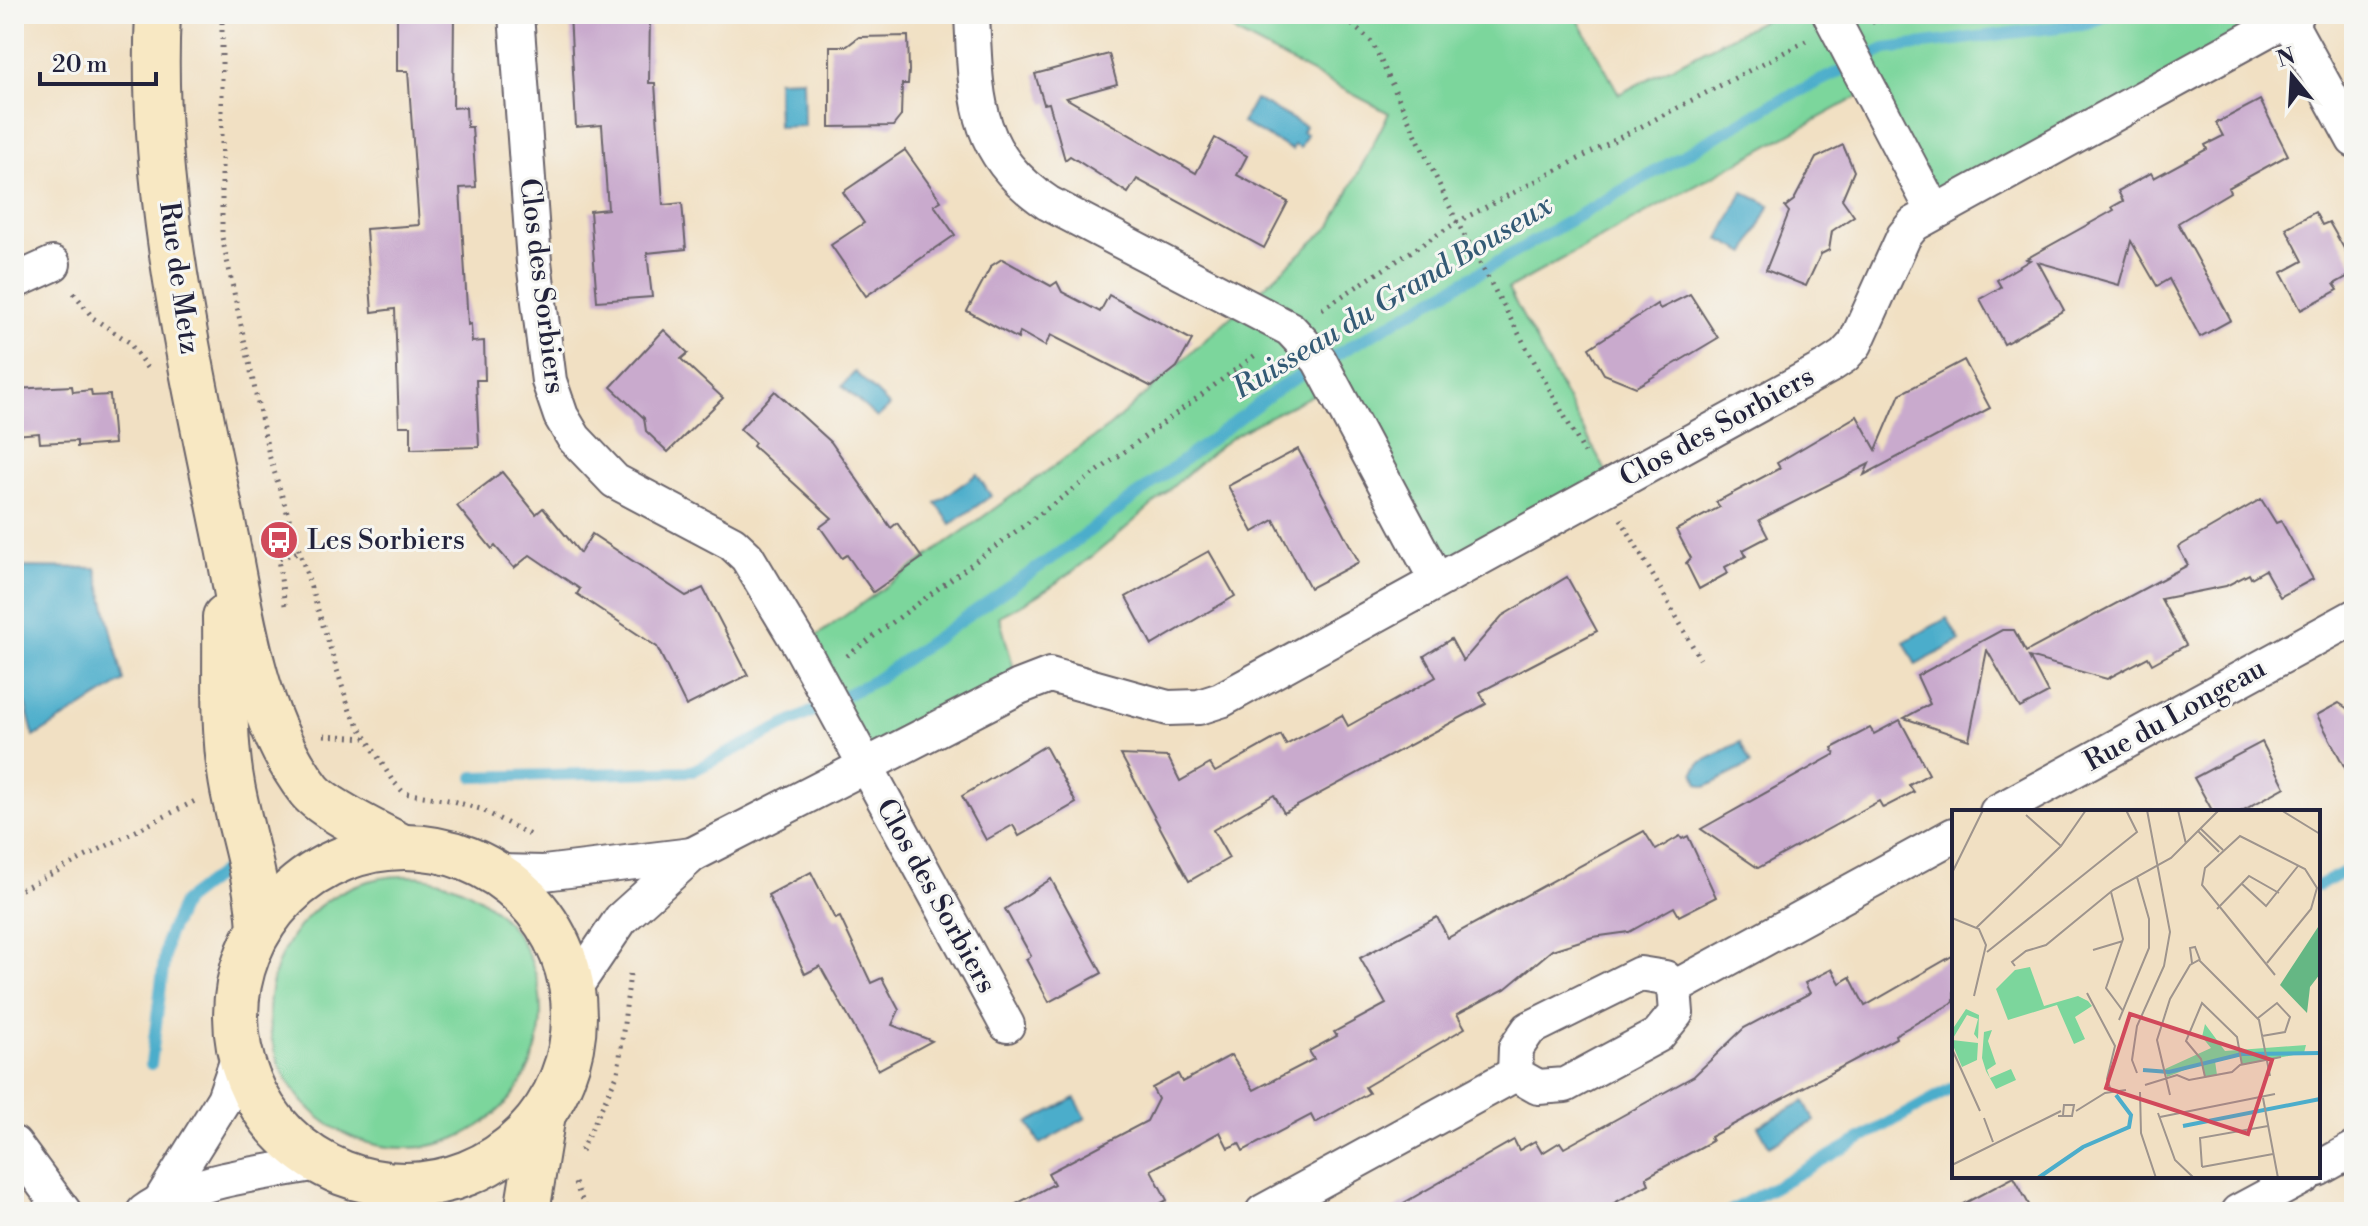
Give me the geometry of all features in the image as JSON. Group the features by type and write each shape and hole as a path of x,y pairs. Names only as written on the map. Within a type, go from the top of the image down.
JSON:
{"main road":[{"name":"Rue de Metz","path":"158,14 162,144 174,270 185,342 258,680 281,744 311,793 403,847"},
{"name":"Rue de Metz","path":"227,539 226,703 233,789 258,887 260,929"},
{"path":"403,847 434,849 465,858 493,872 523,894 546,922 563,955 573,990 574,1022 570,1055 559,1086 543,1114 510,1150 468,1173 421,1185 373,1183 318,1163 283,1135 256,1098 239,1056 235,1012 241,969 260,929 286,895 321,869 360,852 403,847"},
{"path":"527,1212 543,1114"},
{"path":"373,1183 407,1212"}],"street":[{"name":"Clos des Sorbiers","path":"516,14 534,262 549,381 561,416 574,438 615,481 732,543 747,557 820,682 1007,1025"},
{"path":"972,14 976,91 982,126 998,158 1022,186 1300,339 1331,381 1437,581"},
{"name":"Clos des Sorbiers","path":"573,990 621,919 692,855 866,766 1050,675 1168,708 1199,707 1221,700 1844,356 1855,344 1904,236 1934,212 2289,16 2354,140"},
{"path":"1835,27 1934,212"},
{"path":"14,277 20,279 53,264"},
{"name":"Rue du Longeau","path":"2001,810 2354,617"},
{"path":"1674,988 1952,836"},
{"name":"Clos des Sorbiers","path":"493,872 569,871 621,861 692,855"},
{"path":"1515,1074 1516,1048 1529,1029 1627,977 1654,974 1674,988"},
{"path":"1515,1074 1527,1083 1552,1089 1658,1035 1676,1013 1674,988"},
{"path":"152,1207 191,1157 224,1099 239,1056"},
{"path":"1263,1212 1515,1074"},
{"path":"14,1144 64,1212"},
{"path":"2320,1168 2354,1149"},
{"path":"152,1207 229,1179 318,1163"},
{"path":"2238,1212 2301,1178"}],"path":[{"path":"222,14 222,237 269,455 350,711 392,780 404,793 449,800 480,809 532,836 544,838"},
{"path":"1340,14 1372,42 1457,222 1494,289"},
{"path":"820,682 1300,339 1457,222 1835,27 1930,14"},
{"path":"53,264 93,318 129,342 149,373"},
{"path":"287,618 278,559 301,551"},
{"path":"281,744 311,720 314,734 366,738"},
{"path":"14,893 196,800"},
{"path":"577,1160 618,1073 632,967"},
{"path":"573,1174 587,1212"}],"green space":[{"path":"1223,14 1575,14 1619,94 1775,14 2296,14 1934,212 1868,91 1508,289 1613,484 1437,581 1332,385 1227,441 1085,562 1058,582 999,616 1019,687 866,766 801,647 1110,426 1331,226 1389,113 1236,33"},
{"path":"392,876 418,876 457,886 481,899 501,916 518,936 531,960 539,985 539,1039 531,1064 518,1088 501,1108 481,1125 457,1138 432,1146 392,1148 341,1132 319,1117 300,1098 285,1076 275,1052 269,1025 269,999 285,948 300,926 319,907 341,892 365,882"}],"water":[{"path":"803,79 804,126 778,127 777,80"},
{"path":"1255,99 1305,126 1302,132 1307,134 1300,148 1294,145 1292,150 1242,123"},
{"path":"1743,192 1770,205 1746,253 1719,239"},
{"path":"855,372 890,406 877,418 842,386"},
{"path":"977,474 991,496 951,524 936,503"},
{"path":"14,567 96,568 124,681 34,737 14,661"},
{"path":"1947,618 1960,641 1916,665 1904,642"},
{"path":"1740,742 1751,764 1706,787 1698,784 1694,772 1700,763"},
{"path":"1075,1098 1086,1118 1040,1144 1028,1123"},
{"path":"1804,1101 1815,1121 1769,1146 1758,1126"}],"building":[{"path":"397,14 454,14 453,108 466,107 467,127 472,127 476,187 460,188 468,325 471,324 472,342 484,341 485,380 476,380 479,447 411,449 411,426 399,426 395,309 372,312 366,229 419,225 408,71 397,71"},
{"path":"570,14 650,14 649,83 655,83 663,205 682,203 686,249 647,253 652,297 597,301 590,211 608,209 602,125 576,127"},
{"path":"908,36 908,84 902,84 901,116 893,126 830,127 830,46 847,46 859,37"},
{"path":"1109,54 1117,84 1066,98 1196,173 1215,138 1247,156 1237,175 1288,202 1264,248 1137,179 1128,193 1070,156 1065,160 1049,103 1044,104 1035,74"},
{"path":"2260,100 2288,155 2228,188 2230,192 2178,223 2231,320 2200,337 2169,279 2157,286 2131,241 2119,285 2038,262 2064,310 2004,344 1980,299 2001,287 1997,280 2030,260 2026,259 2114,210 2112,207 2123,201 2118,191 2151,173 2154,178 2207,149 2205,145 2223,136 2216,123"},
{"path":"1843,145 1854,171 1842,199 1854,216 1832,231 1829,250 1821,254 1806,286 1766,270 1789,212 1785,207 1794,200 1816,158"},
{"path":"905,150 941,201 934,205 955,235 866,296 831,245 864,223 843,192"},
{"path":"2315,212 2322,225 2329,222 2354,266 2354,273 2334,284 2338,290 2301,310 2281,273 2303,261 2286,228"},
{"path":"1002,259 1051,286 1057,282 1062,292 1100,312 1109,295 1192,340 1177,367 1152,387 1051,335 1045,346 1020,332 1018,339 967,311 991,266"},
{"path":"1690,294 1718,338 1636,387 1604,374 1589,348 1657,304 1660,309"},
{"path":"664,330 688,353 681,359 723,398 668,452 646,431 644,418 611,387"},
{"path":"1964,360 1990,408 1864,475 1869,464 1759,520 1768,537 1743,550 1746,556 1725,567 1728,573 1699,589 1686,563 1691,558 1676,530 1720,507 1716,502 1780,468 1777,463 1857,416 1876,450 1900,394"},
{"path":"72,386 73,392 91,390 92,396 110,395 114,444 77,447 77,441 40,443 39,433 14,435 14,389"},
{"path":"775,391 831,442 891,528 897,523 922,558 873,592 847,555 842,558 820,527 832,518 753,446 755,443 740,429"},
{"path":"1298,449 1359,562 1310,588 1274,520 1253,532 1228,486"},
{"path":"502,472 536,514 543,508 580,553 592,534 686,596 703,588 748,675 686,706 657,647 577,594 580,589 530,555 514,568 495,546 492,549 457,506"},
{"path":"2261,499 2276,523 2281,521 2313,579 2280,597 2265,570 2226,586 2161,599 2186,645 2152,664 2148,657 2107,679 2029,657 2048,693 2020,708 1987,650 1969,740 1904,718 1930,704 1917,676 2002,630 2014,630 2026,652 2188,565 2178,547"},
{"path":"1209,551 1235,596 1152,645 1126,597"},
{"path":"1567,577 1597,631 1480,692 1486,704 1284,813 1274,795 1213,830 1229,858 1189,881 1121,755 1168,757 1180,781 1210,764 1215,772 1281,735 1286,745 1342,715 1348,726 1436,677 1424,656 1451,639 1463,661 1502,616"},
{"path":"2339,703 2354,713 2354,785 2317,715"},
{"path":"1900,720 1929,774 1909,785 1914,792 1883,808 1879,801 1758,868 1701,829 1835,754 1832,748 1870,728 1874,734"},
{"path":"2262,742 2285,787 2244,810 2212,810 2194,778"},
{"path":"1045,746 1076,803 1019,836 1013,825 986,840 962,796"},
{"path":"1644,831 1656,850 1680,836 1682,839 1688,836 1716,897 1679,916 1674,907 1629,932 1593,937 1552,950 1505,989 1457,1014 1465,1028 1365,1087 1369,1093 1315,1123 1311,1115 1243,1151 1239,1143 1228,1148 1220,1132 1151,1170 1167,1200 1145,1212 1001,1212 1054,1184 1048,1173 1147,1121 1158,1099 1152,1088 1178,1074 1182,1082 1231,1055 1254,1090 1314,1059 1309,1051 1337,1036 1334,1032 1386,1004 1360,958 1437,917 1448,938"},
{"path":"811,872 835,919 840,917 871,983 882,978 899,1010 892,1025 932,1041 878,1070 820,966 805,974 768,895"},
{"path":"1051,879 1102,973 1049,1002 1026,959 1031,956 1005,909"},
{"path":"1952,956 1952,1003 1895,1035 1896,1038 1710,1137 1712,1141 1646,1177 1649,1184 1598,1212 1388,1212 1514,1140 1519,1150 1535,1141 1542,1153 1560,1142 1564,1148 1694,1076 1744,1028 1810,993 1805,983 1832,969 1840,983 1850,977 1865,1006"},
{"path":"2015,1178 2033,1212 1948,1212"}],"waterway":[{"name":"Ruisseau du Grand Bouseux","path":"474,777 692,771 874,681 1072,544 1282,386 1771,105 1885,49 2090,23 2108,14"},
{"path":"2320,885 2354,867"},
{"name":"Ruisseau du Grand Bouseux","path":"151,1064 167,938 184,901 227,868"},
{"path":"1729,1212 1952,1088"}],"place":[{"name":"Les Sorbiers","path":"279,540"}]}
